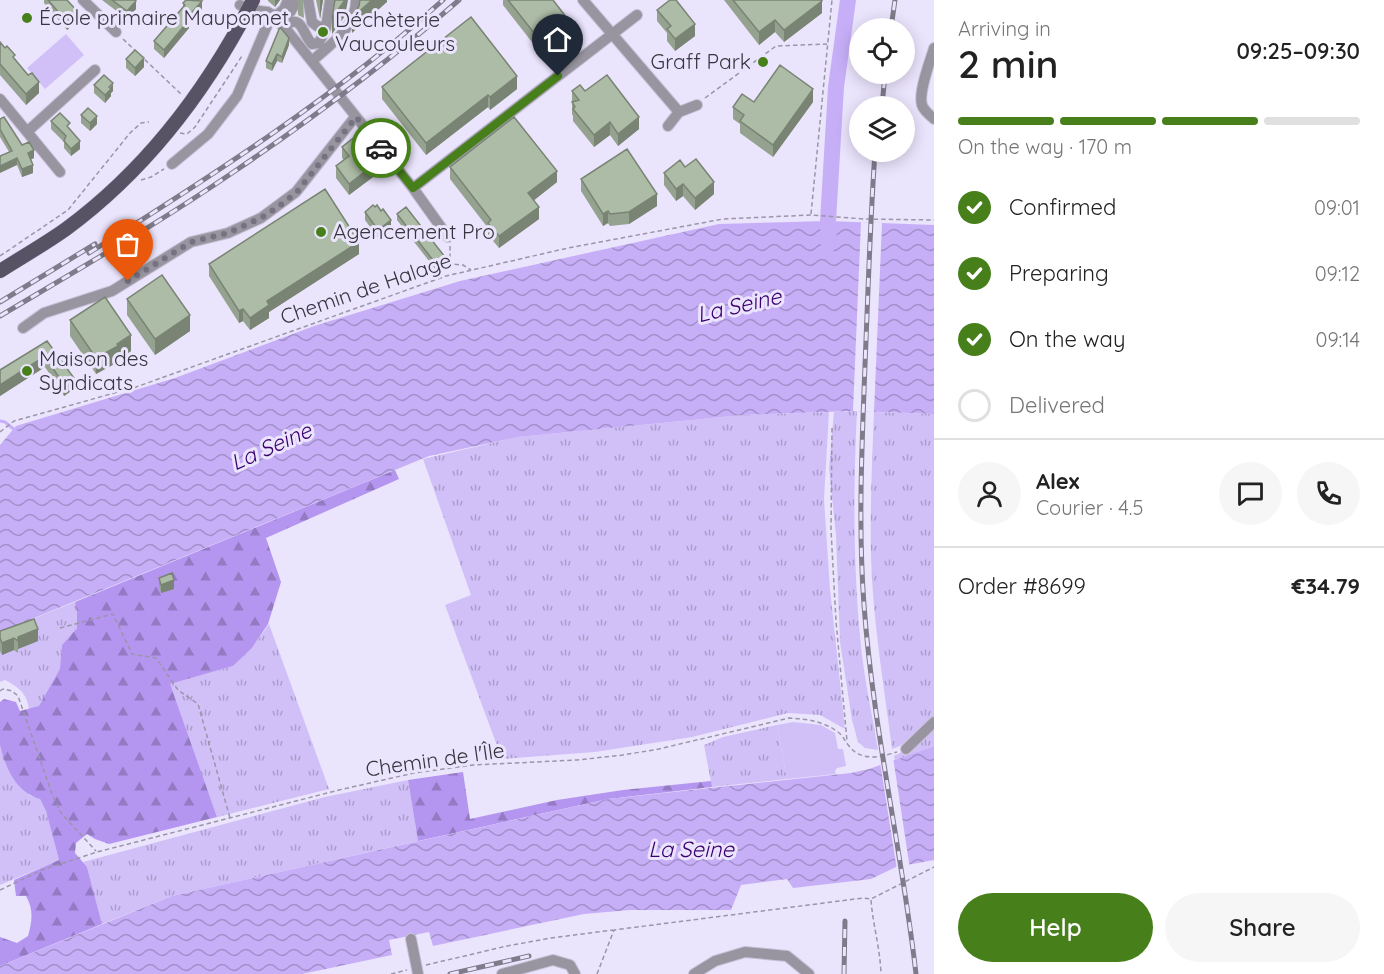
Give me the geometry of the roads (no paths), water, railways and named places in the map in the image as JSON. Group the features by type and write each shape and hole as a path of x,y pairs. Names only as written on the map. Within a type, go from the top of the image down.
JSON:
{"main road":[{"path":"20,258 110,182 145,144 184,96 248,3"},
{"path":"0,271 67,228 109,193 151,151 204,84 248,3"}],"street":[{"path":"82,0 116,32"},
{"path":"172,164 208,134 237,96 288,0"},
{"path":"276,19 291,11 297,0"},
{"path":"308,0 312,22 326,28"},
{"path":"248,3 276,19 296,22 302,26 312,44 319,43 323,38 330,0"},
{"path":"312,61 341,36 351,22 356,9 356,0"},
{"path":"583,0 679,112"},
{"path":"413,188 637,15"},
{"path":"276,19 413,188 448,237"},
{"path":"934,48 921,103 925,111 934,119"},
{"path":"28,132 95,70"},
{"path":"0,99 60,172"},
{"path":"668,126 679,112 697,105"},
{"path":"23,328 44,313 112,291 191,242 228,233 261,218 297,192 356,117"},
{"path":"906,749 934,722"},
{"path":"411,939 417,971"},
{"path":"694,974 716,961 745,952 787,956 809,974"},
{"path":"502,974 553,960 570,965 575,974"}],"water":[{"path":"828,221 934,225 934,414 853,411 743,415 518,437 429,456 0,632 0,445 16,426 175,378 314,326 460,281 719,224"},
{"name":"La Seine","path":"934,746 934,860 896,867 871,879 793,888 787,879 741,885 731,910 630,910 584,914 433,946 429,932 389,940 392,955 302,974 0,974 0,966 172,896 608,799 851,773"}],"waterway":[{"path":"829,244 828,221 836,87 848,0"},
{"path":"0,421 5,422 16,431"}],"railway":[{"path":"89,253 272,134 360,69 443,0"},
{"path":"0,316 148,227 264,151 377,67 459,0"},
{"path":"892,18 895,0"},
{"path":"883,96 884,84"},
{"path":"874,162 862,455 862,575 874,698 916,974"},
{"path":"0,302 95,244"},
{"path":"844,974 845,921"},
{"path":"450,974 529,956"}],"place":[{"name":"École primaire Maupomet","path":"27,18"},
{"name":"Déchèterie Vaucouleurs","path":"323,32"},
{"name":"Graff Park","path":"763,62"},
{"name":"Agencement Pro","path":"321,232"},
{"name":"Maison des Syndicats","path":"27,371"}]}
